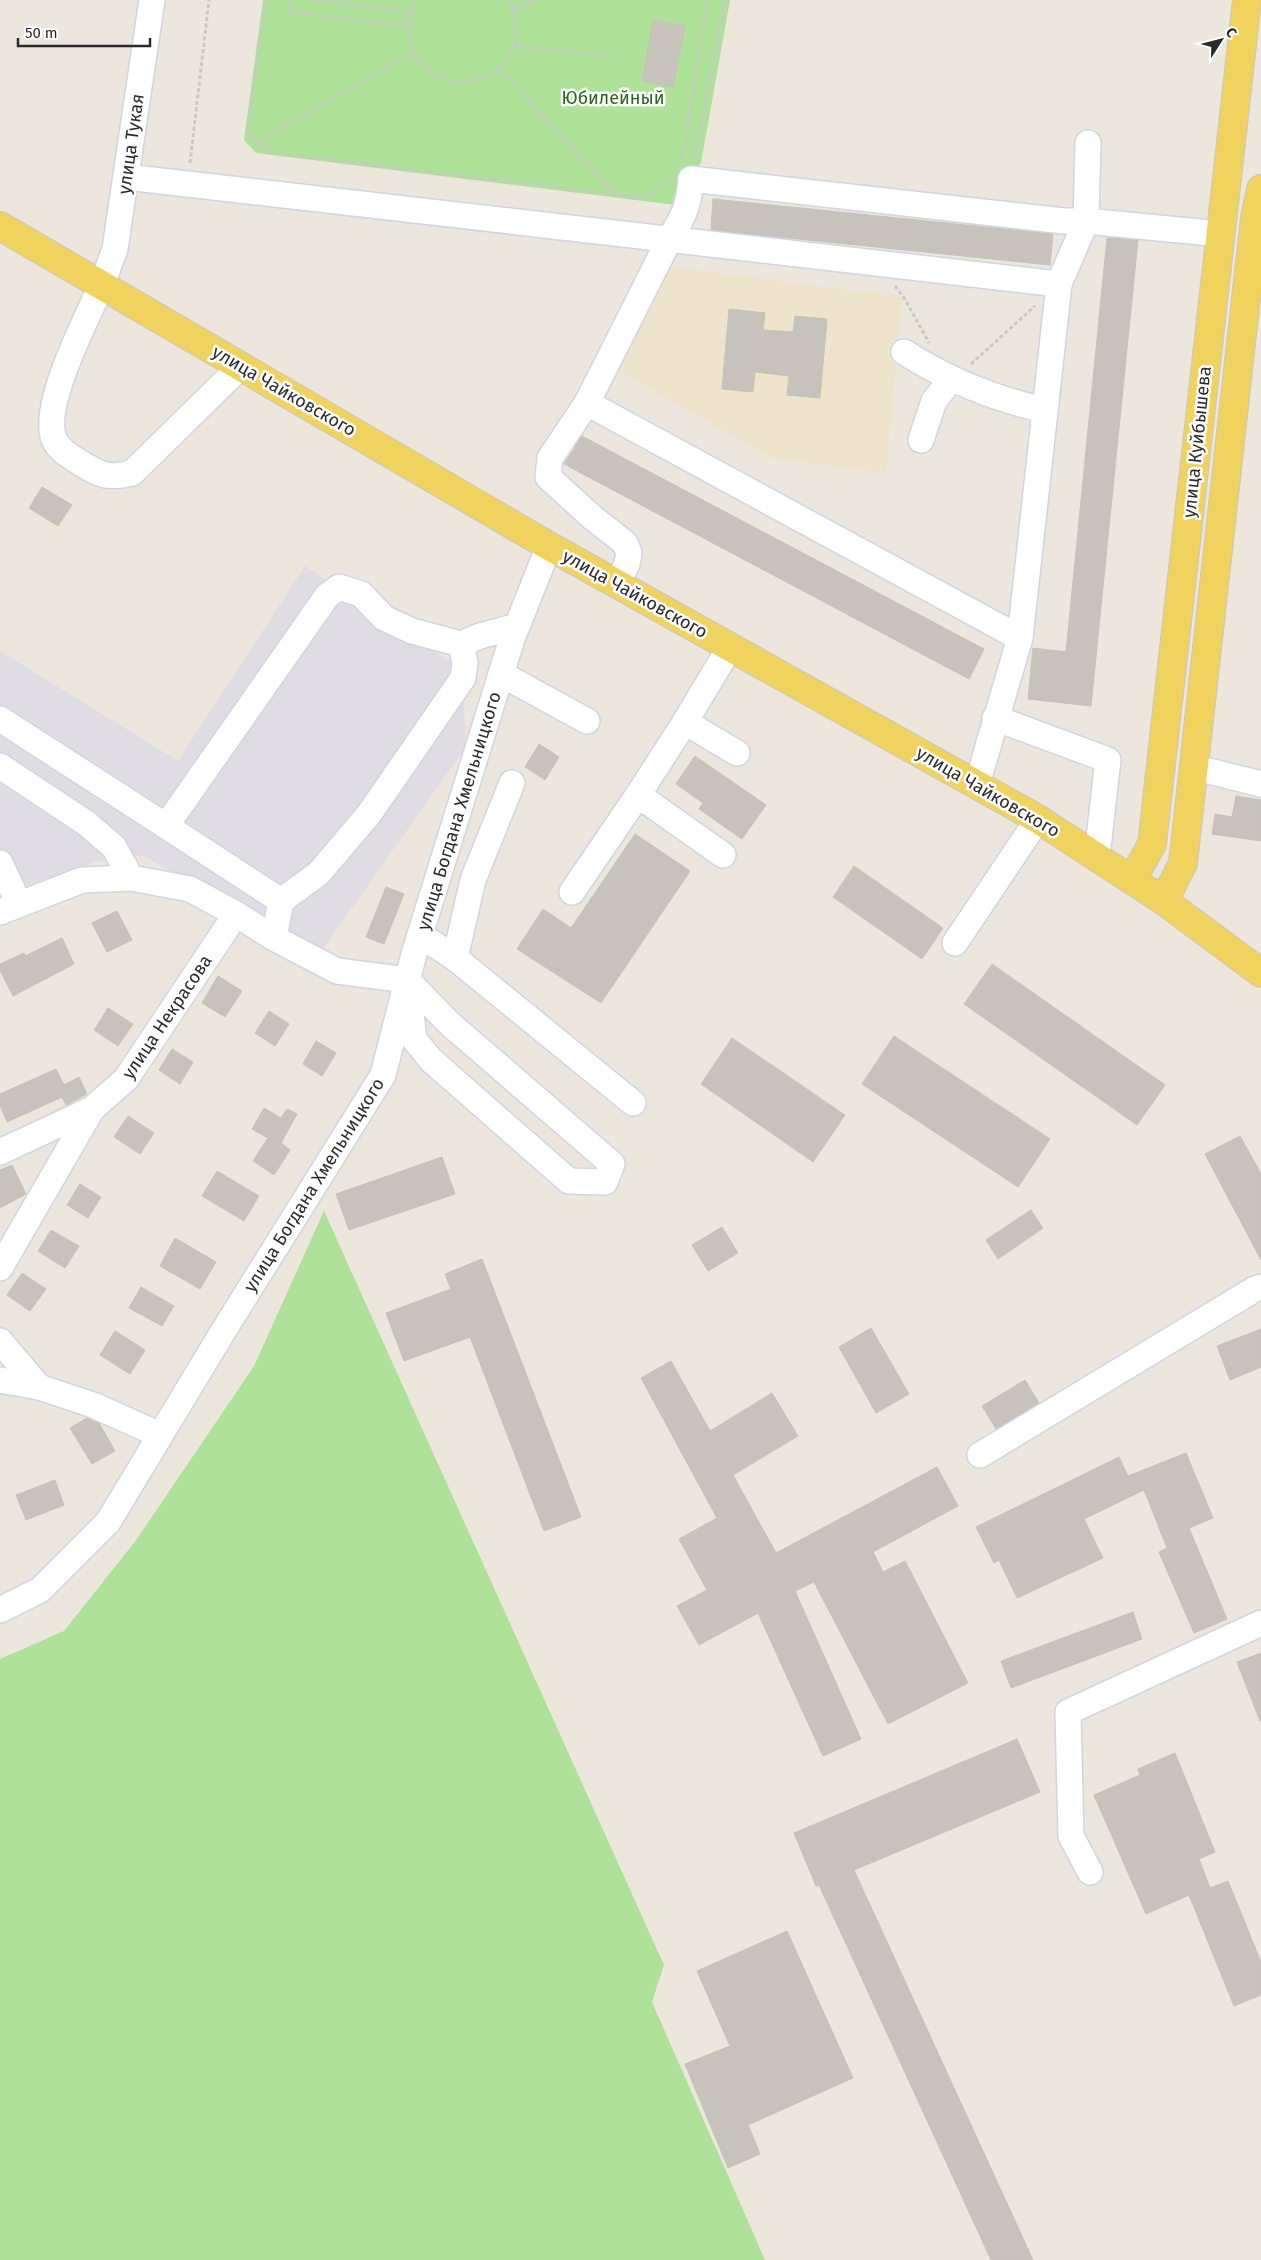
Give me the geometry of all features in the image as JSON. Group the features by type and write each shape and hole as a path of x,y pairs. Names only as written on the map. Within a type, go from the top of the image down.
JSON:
{"main road":[{"name":"улица Куйбышева","path":"1132,880 1152,844 1247,0"},
{"name":"улица Куйбышева","path":"1164,901 1183,863 1255,218 1261,189"},
{"name":"улица Чайковского","path":"0,226 549,546 1038,819 1164,901 1260,969"}],"street":[{"name":"улица Тукая","path":"152,0 115,249 102,285 64,366 51,421 54,440 63,452 101,476 116,477 132,473 241,366"},
{"path":"977,784 1020,638 1059,284 1086,221 1088,143"},
{"path":"617,584 627,564 629,553 625,543 593,518 548,477 548,466 550,458 587,403 670,238 687,210 683,172 1055,220 1086,221 1221,234"},
{"path":"126,177 1059,284"},
{"path":"904,352 947,377 1011,403 1045,410"},
{"path":"921,440 934,401 947,377"},
{"path":"587,403 1020,638"},
{"name":"улица Богдана Хмельницкого","path":"0,1610 40,1590 108,1522 383,1075 420,935 501,674 517,626 549,546"},
{"path":"166,826 327,596 339,587 361,594 384,618 412,632 461,644 480,636 517,626"},
{"path":"274,938 281,901 319,873 369,814 463,678 465,663 461,644"},
{"path":"572,892 638,795 730,647"},
{"path":"501,674 587,721"},
{"path":"995,718 1108,760 1096,856"},
{"path":"0,719 281,901"},
{"path":"685,722 737,753"},
{"path":"0,766 93,829 114,847 131,878"},
{"path":"1193,767 1261,784"},
{"path":"455,958 473,880 512,783"},
{"path":"638,795 723,855"},
{"path":"955,943 1038,819"},
{"path":"0,863 9,908 82,880 131,878 190,889 236,914 274,938 337,971 407,980 450,1024 612,1164 604,1182 569,1181 431,1060 414,1039 407,980"},
{"name":"улица Некрасова","path":"0,1268 92,1109 126,1080 236,914"},
{"path":"420,935 455,958 633,1103"},
{"path":"0,1152 92,1109"},
{"path":"980,1455 1254,1288 1261,1287"},
{"path":"0,1342 39,1387"},
{"path":"0,1380 39,1387 93,1405 160,1435"},
{"path":"1090,1872 1071,1836 1068,1712 1261,1623"}],"path":[{"path":"187,184 209,0"},
{"path":"266,0 247,131 268,152 647,198 683,172 725,0"},
{"path":"290,0 288,12 409,26"},
{"path":"312,0 412,12"},
{"path":"417,0 409,26 409,37 414,52 432,72 451,81 472,82 492,74 500,68 507,60 514,46 517,30 513,9 509,0"},
{"path":"513,9 537,0"},
{"path":"683,172 708,0"},
{"path":"514,46 613,56"},
{"path":"257,142 414,52"},
{"path":"500,68 615,194"},
{"path":"887,264 887,278 906,301 947,377 1059,284"}],"shaded area":[{"path":"665,266 902,297 886,473 772,458 613,368"},
{"path":"305,566 462,670 466,747 317,957 142,855 95,862 0,895 0,651 178,761"}],"green space":[{"name":"Юбилейный","path":"263,0 730,0 701,163 697,167 684,206 256,153 244,140"},
{"path":"324,1211 664,1965 652,2002 765,2260 0,2260 0,1659 64,1631 137,1539 254,1366"}],"building":[{"path":"653,20 685,26 673,87 642,81"},
{"path":"713,199 1053,234 1050,265 711,230"},
{"path":"1107,238 1138,240 1091,706 1028,699 1033,648 1066,652"},
{"path":"729,309 765,313 763,330 793,332 795,316 827,319 820,398 787,395 789,376 755,372 753,392 722,389"},
{"path":"582,436 984,649 969,679 564,464"},
{"path":"42,487 72,505 58,526 29,508"},
{"path":"539,744 559,757 545,780 525,767"},
{"path":"695,756 766,805 742,839 699,809 703,803 676,784"},
{"path":"1236,796 1261,800 1261,841 1212,834 1215,814 1232,817"},
{"path":"635,834 690,871 601,1003 517,949 543,909 571,928"},
{"path":"854,866 943,928 922,959 833,897"},
{"path":"386,887 404,894 384,944 366,937"},
{"path":"117,911 132,940 107,952 92,923"},
{"path":"62,938 74,964 13,996 0,970 0,964 24,953 25,956"},
{"path":"992,964 1165,1085 1137,1125 964,1004"},
{"path":"218,976 242,991 225,1017 202,1003"},
{"path":"108,1008 133,1024 118,1046 94,1030"},
{"path":"269,1011 289,1024 275,1046 255,1033"},
{"path":"894,1036 1050,1139 1018,1187 862,1084"},
{"path":"732,1038 845,1115 813,1162 701,1084"},
{"path":"316,1041 336,1053 322,1076 303,1064"},
{"path":"172,1049 193,1062 180,1084 159,1070"},
{"path":"56,1069 64,1085 79,1077 87,1094 66,1105 62,1097 7,1122 0,1105 0,1094"},
{"path":"264,1108 281,1118 287,1109 297,1114 281,1143 290,1150 274,1175 253,1161 268,1138 252,1129"},
{"path":"128,1116 154,1133 140,1154 114,1137"},
{"path":"1240,1136 1261,1174 1261,1260 1205,1154"},
{"path":"442,1157 455,1194 349,1230 336,1194"},
{"path":"12,1165 26,1194 0,1208 0,1170"},
{"path":"217,1171 259,1196 244,1221 202,1196"},
{"path":"80,1184 101,1197 88,1218 67,1205"},
{"path":"1031,1210 1043,1228 998,1259 986,1240"},
{"path":"722,1227 738,1253 708,1271 692,1245"},
{"path":"51,1230 79,1246 65,1268 38,1251"},
{"path":"175,1238 216,1262 200,1289 160,1266"},
{"path":"482,1259 581,1517 544,1531 470,1337 404,1361 386,1313 451,1289 445,1274"},
{"path":"22,1273 46,1289 30,1311 7,1295"},
{"path":"141,1287 174,1306 162,1326 129,1308"},
{"path":"871,1328 909,1394 876,1413 839,1347"},
{"path":"1261,1329 1261,1367 1230,1380 1217,1346"},
{"path":"115,1331 145,1350 130,1374 100,1355"},
{"path":"671,1361 710,1431 772,1393 798,1436 733,1475 776,1553 937,1467 958,1506 873,1552 883,1572 905,1561 968,1683 888,1724 814,1582 795,1591 861,1739 823,1756 758,1613 699,1645 677,1606 707,1590 679,1539 717,1518 641,1378"},
{"path":"1025,1380 1039,1403 996,1429 982,1406"},
{"path":"87,1418 99,1423 115,1451 92,1464 70,1428"},
{"path":"1186,1453 1213,1518 1189,1528 1227,1619 1194,1633 1159,1552 1167,1548 1144,1490 1084,1519 1103,1558 1017,1598 999,1560 994,1563 976,1527 1119,1457 1128,1476"},
{"path":"55,1480 64,1505 26,1520 16,1495"},
{"path":"1133,1612 1142,1639 1011,1688 1001,1661"},
{"path":"1261,1653 1261,1721 1260,1721 1237,1662"},
{"path":"1017,1739 1040,1792 854,1870 1033,2260 991,2260 819,1885 816,1886 794,1833"},
{"path":"1175,1753 1215,1852 1199,1859 1210,1888 1228,1881 1261,1962 1261,1995 1234,2006 1189,1895 1146,1914 1094,1795 1140,1775 1138,1769"},
{"path":"787,1931 853,2078 748,2125 760,2154 728,2168 685,2064 730,2046 697,1971"}]}
